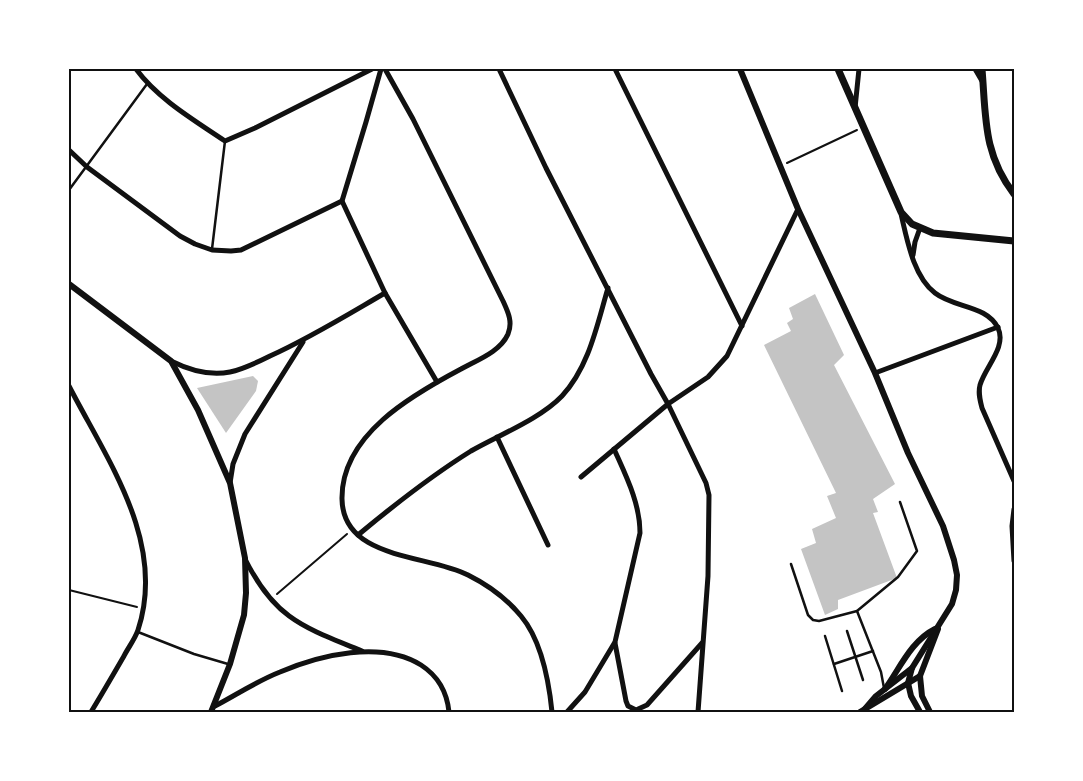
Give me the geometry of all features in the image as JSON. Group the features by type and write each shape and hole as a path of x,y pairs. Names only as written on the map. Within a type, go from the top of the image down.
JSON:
{"main road":[{"path":"838,69 901,212 912,224 933,233 1010,240 1014,235"},
{"path":"982,69 986,124 990,148 997,168 1014,194"}],"street":[{"path":"136,69 147,84 225,141 255,128 372,69"},
{"path":"381,69 342,201 386,293 437,382"},
{"path":"385,69 417,127 503,301 510,320 509,333 499,347 437,382 393,411 370,433 353,455 346,471 342,500 344,512 352,529 372,546 447,567 468,575 504,598 522,617 534,639 547,676 552,712"},
{"path":"498,69 546,168 668,404 706,483 709,495 708,576 698,712"},
{"path":"615,69 742,326"},
{"path":"740,69 798,209 875,373 908,453 943,526 954,560 957,575 956,590 952,604 912,668 908,683 920,712"},
{"path":"855,108 859,69"},
{"path":"976,69 983,84"},
{"path":"69,150 87,167 180,236 212,250 231,252 250,247 342,201"},
{"path":"581,477 668,404 698,385 727,356 798,209"},
{"path":"901,212 912,261 934,293 984,313 992,318 998,327 1000,342 984,373 979,396 982,408 1014,481"},
{"path":"912,261 915,242 920,228"},
{"path":"69,284 171,361 184,368 215,373 230,372 244,368 303,341 386,293"},
{"path":"358,535 395,504 445,468 546,409 562,396 576,377 590,347 608,288"},
{"path":"875,373 998,327"},
{"path":"230,483 232,464 245,434 303,341"},
{"path":"171,361 198,410 230,483 245,558 246,593 244,615 230,664 213,709"},
{"path":"69,386 126,494 138,527 144,553 146,578 143,609 138,632 91,712"},
{"path":"498,437 548,544"},
{"path":"567,712 585,692 615,642 637,552 640,520 630,487 614,449"},
{"path":"1014,509 1012,526 1014,561"},
{"path":"245,558 254,577 270,600 283,612 301,624 362,651"},
{"path":"930,712 922,696 920,676 934,642 938,626"},
{"path":"884,689 916,643 925,634 938,626"},
{"path":"615,642 626,701 628,706 636,710 647,705 702,643"},
{"path":"213,709 279,672 329,657 362,651 387,653 402,657 416,662 427,669 434,675 445,692 449,712"},
{"path":"863,711 884,689 912,668 924,663"},
{"path":"863,711 920,676"}],"lane":[{"path":"69,190 147,84"},
{"path":"212,250 225,141"},
{"path":"791,564 808,615 812,620 819,621 857,611 900,574 917,551 900,502"},
{"path":"857,611 873,651 884,689"},
{"path":"847,631 863,680"},
{"path":"138,632 194,654 230,664"},
{"path":"825,636 842,691"},
{"path":"833,664 873,651"}],"path":[{"path":"780,166 864,127"},
{"path":"270,600 352,529"},
{"path":"69,590 143,609"}],"building":[{"path":"815,294 844,355 834,365 895,484 873,499 878,512 873,513 897,578 838,600 838,609 825,615 801,549 816,543 812,529 836,518 827,496 836,493 764,345 791,331 787,323 793,319 789,308"},
{"path":"253,376 258,381 256,391 226,433 197,388"}]}
